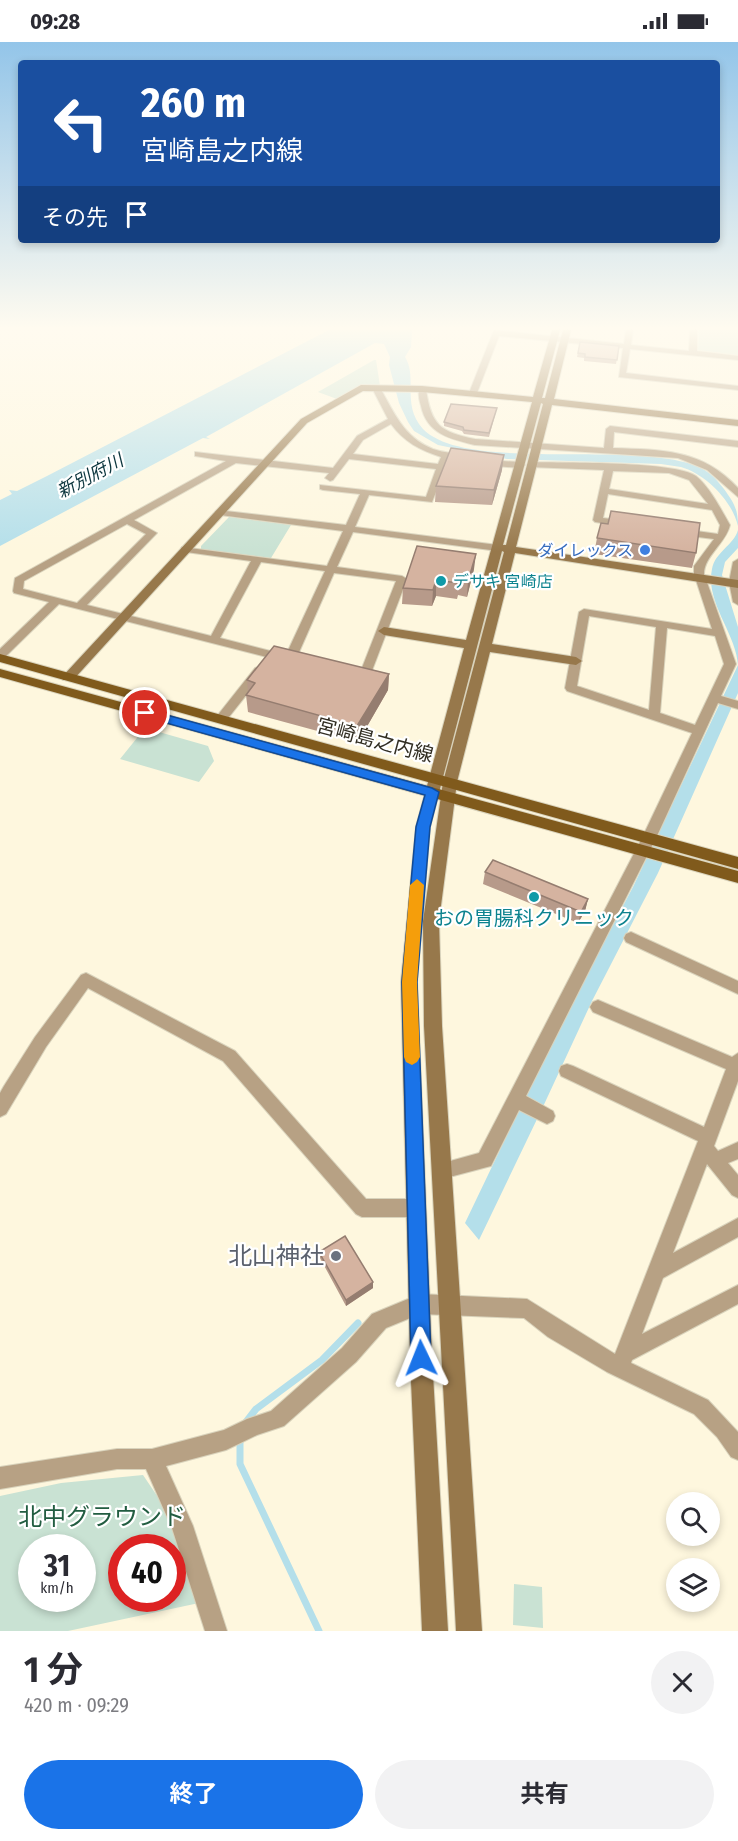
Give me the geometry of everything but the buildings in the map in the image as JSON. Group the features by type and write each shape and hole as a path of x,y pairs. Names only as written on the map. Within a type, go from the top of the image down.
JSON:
{"main road":[{"name":"宮崎島之内線","path":"0,657 221,719 441,787"},
{"name":"宮崎島之内線","path":"0,673 441,787 668,851 738,878"},
{"name":"宮崎島之内線","path":"668,851 738,863"}],"street":[{"path":"68,677 304,422 334,404"},
{"path":"384,404 401,434 415,444 446,456 528,456 608,451 684,457 709,464 719,471 738,494"},
{"path":"422,404 426,415 438,431 475,442 528,456 609,468 670,470 692,478 716,508 725,525 723,534 699,566 718,633 728,650 730,663 716,699 648,845 484,1160 442,1171"},
{"path":"435,1631 420,1304 409,982 423,827 441,787 485,647 504,549 543,404"},
{"path":"572,404 738,423"},
{"path":"608,451 614,409"},
{"path":"392,420 360,438 323,487 429,500 446,456"},
{"path":"610,429 738,444"},
{"path":"198,454 335,471"},
{"path":"346,456 442,467"},
{"path":"236,459 19,580 18,591 295,661 331,570 366,492"},
{"path":"609,468 598,520 642,526"},
{"path":"719,471 738,473"},
{"path":"604,491 716,508"},
{"path":"220,512 504,549 733,584"},
{"path":"80,606 152,533 126,520"},
{"path":"675,531 719,537"},
{"path":"186,549 402,579 384,632 364,678 343,673"},
{"path":"469,1631 433,1026 431,921 441,787 471,645 504,549"},
{"path":"214,640 257,560"},
{"path":"738,562 733,584 738,602"},
{"path":"0,657 57,600"},
{"path":"700,731 571,688 584,612 718,633"},
{"path":"654,716 662,624"},
{"path":"384,632 471,645"},
{"path":"485,647 576,661"},
{"path":"221,719 271,655"},
{"path":"716,699 737,705"},
{"path":"631,938 738,988"},
{"path":"0,1109 19,1073 48,1029 86,979 229,1056 362,1208 417,1208"},
{"path":"598,1007 737,1063 710,1148 656,1272 622,1360"},
{"path":"567,1071 710,1148 738,1150"},
{"path":"515,1100 548,1116"},
{"path":"710,1148 738,1189"},
{"path":"656,1272 738,1227"},
{"path":"622,1360 738,1294"},
{"path":"0,1478 117,1459 152,1459 226,1440 254,1426 277,1419 349,1355 379,1321 420,1304 527,1309 555,1330 622,1360 701,1407 724,1430 738,1450"},
{"path":"152,1459 182,1526 216,1631"}],"green space":[{"path":"229,517 291,525 271,558 201,549 201,546"},
{"path":"145,728 208,746 214,761 199,782 120,759"},
{"name":"北中グラウンド","path":"143,1475 166,1509 175,1534 108,1534 108,1612 157,1612 68,1631 0,1631 0,1496 61,1483"},
{"name":"北中グラウンド","path":"186,1566 199,1603 186,1606"},
{"path":"514,1584 542,1587 543,1628 513,1625"}],"water":[{"name":"新別府川","path":"186,404 265,404 206,437 210,439 203,438 0,546 0,500 12,494 9,490 17,491"},
{"path":"400,404 412,404 416,420 423,429 445,442 476,450 638,456 673,460 701,468 716,480 735,506 738,526 730,507 716,489 690,470 681,467 661,464 507,459 438,445 414,431"},
{"path":"738,530 738,548 725,562 722,575 738,627 738,665 711,581 714,563 733,540"},
{"path":"738,665 738,693 658,873 592,1001 541,1111 523,1102 558,1029 633,887"},
{"path":"521,1106 539,1115 479,1240 465,1223"}],"waterway":[{"path":"246,1422 256,1409 322,1360 358,1323"},
{"path":"240,1439 240,1464 319,1631"}],"slow traffic":[{"path":"412,1057 409,982 417,885"}],"place":[{"name":"ダイレックス","path":"645,550"},
{"name":"デサキ 宮崎店","path":"441,581"},
{"name":"おの胃腸科クリニック","path":"534,897"},
{"name":"北山神社","path":"336,1256"}],"route":[{"path":"145,713 432,792 423,827 409,982 421,1358"}]}
